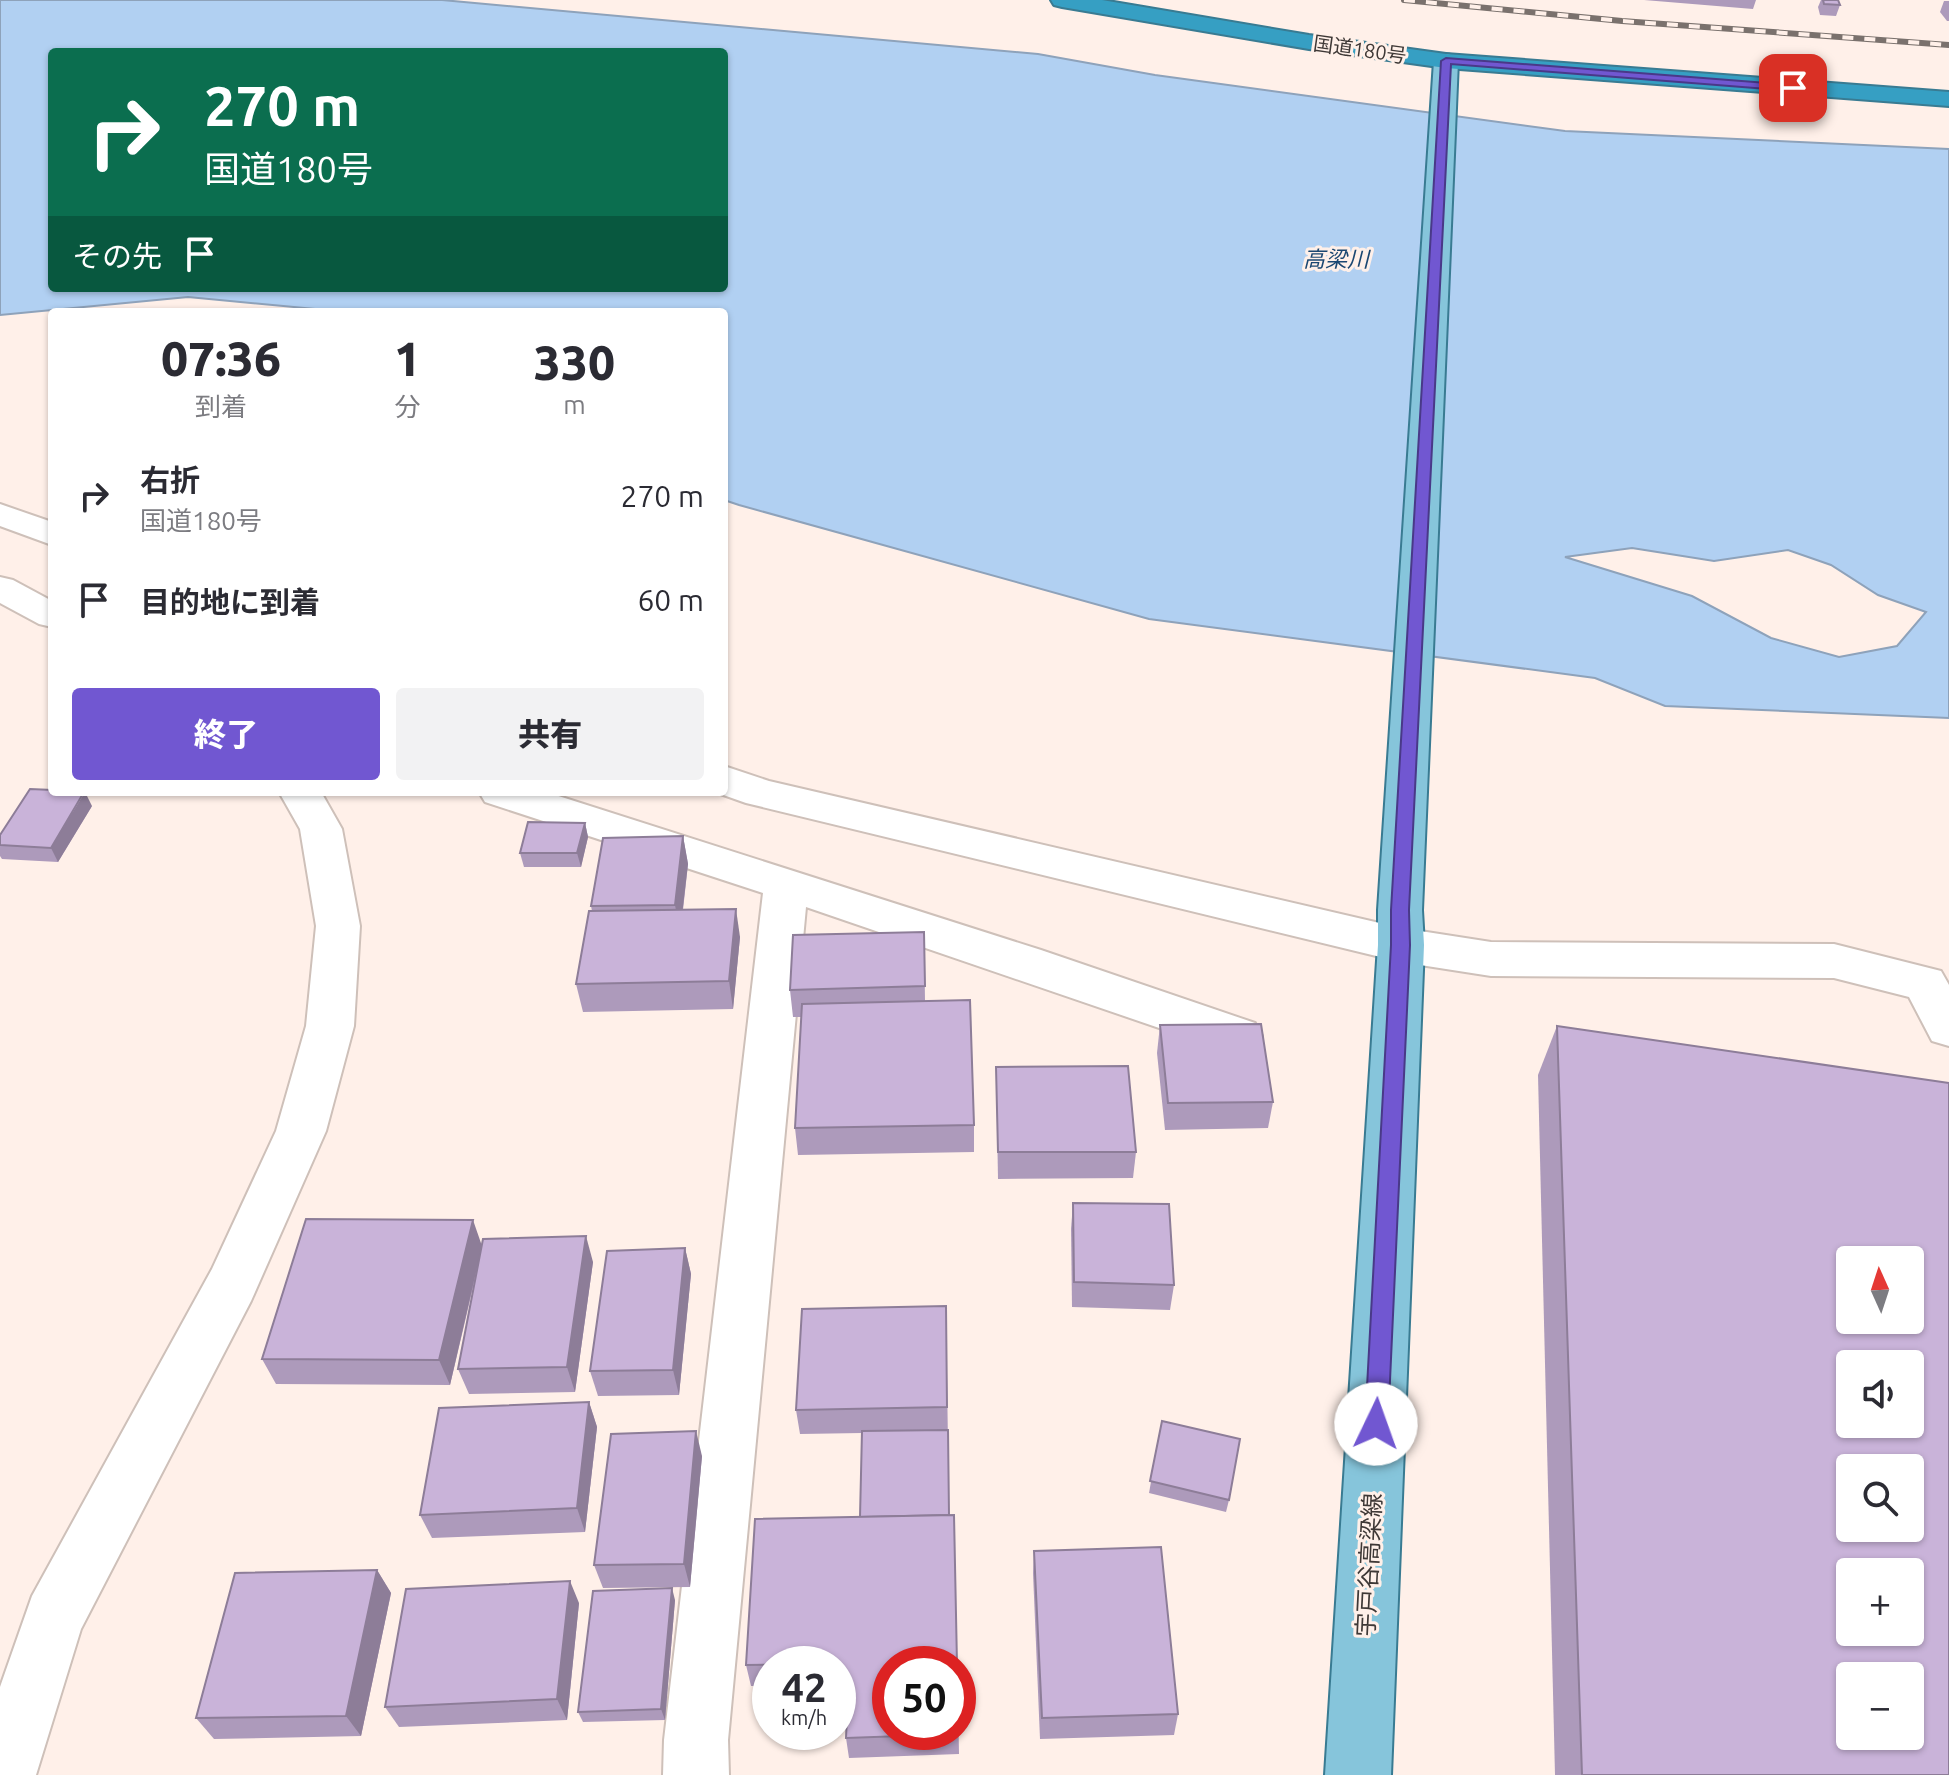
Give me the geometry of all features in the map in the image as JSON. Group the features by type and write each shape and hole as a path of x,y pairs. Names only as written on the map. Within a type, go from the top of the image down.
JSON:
{"highway":[{"name":"国道180号","path":"1062,0 1309,42 1445,69 1949,99"}],"main road":[{"name":"宇戸谷高梁線","path":"1358,1775 1445,69"}],"street":[{"path":"0,514 48,532"},
{"path":"0,588 48,614"},
{"path":"728,781 761,793 1400,927 1491,959 1834,961 1925,983 1949,1028"},
{"path":"3,1775 54,1618 232,1284 301,1131 330,1026 338,926 321,829 302,796"},
{"path":"512,796 1025,962 1238,1036"},
{"path":"696,1775 696,1740 786,885"}],"water":[{"name":"高梁川","path":"0,0 442,0 1038,54 1155,75 1565,131 1949,149 1949,718 1665,706 1595,678 1149,619 728,501 728,308 305,308 188,297 0,315","holes":["1632,548 1714,561 1788,550 1831,565 1878,595 1926,612 1897,646 1839,657 1771,638 1692,596 1565,557"]}],"building":[{"path":"1823,0 1838,0 1840,5 1824,4"},
{"path":"30,789 48,790 48,796 82,796 51,848 0,845 0,835"},
{"path":"528,822 585,823 577,853 520,853"},
{"path":"683,836 675,905 591,906 603,838"},
{"path":"736,909 729,981 576,984 589,911"},
{"path":"924,932 925,986 790,990 793,935"},
{"path":"970,1000 974,1125 795,1128 802,1004"},
{"path":"1261,1024 1273,1102 1168,1103 1160,1025"},
{"path":"1557,1026 1949,1083 1949,1775 1582,1775"},
{"path":"1128,1066 1136,1152 998,1152 996,1067"},
{"path":"1073,1203 1169,1204 1174,1285 1074,1282"},
{"path":"306,1219 473,1220 439,1360 262,1359"},
{"path":"586,1236 567,1367 458,1369 483,1239"},
{"path":"685,1248 673,1370 590,1371 607,1251"},
{"path":"946,1306 947,1407 796,1410 802,1309"},
{"path":"589,1402 577,1508 420,1515 439,1408"},
{"path":"1162,1421 1240,1439 1229,1500 1150,1481"},
{"path":"948,1430 949,1515 860,1517 862,1431"},
{"path":"696,1431 684,1564 594,1565 611,1434"},
{"path":"954,1515 957,1646 872,1646 872,1737 856,1738 856,1646 752,1646 752,1665 746,1665 755,1519"},
{"path":"1161,1547 1178,1714 1042,1718 1034,1551"},
{"path":"377,1570 346,1716 196,1718 235,1573"},
{"path":"570,1581 557,1699 385,1707 406,1589"},
{"path":"672,1588 661,1709 578,1712 593,1591"}],"railway":[{"path":"1404,0 1622,21 1949,45"}],"route":[{"path":"1376,1424 1446,61 1793,88"}]}
